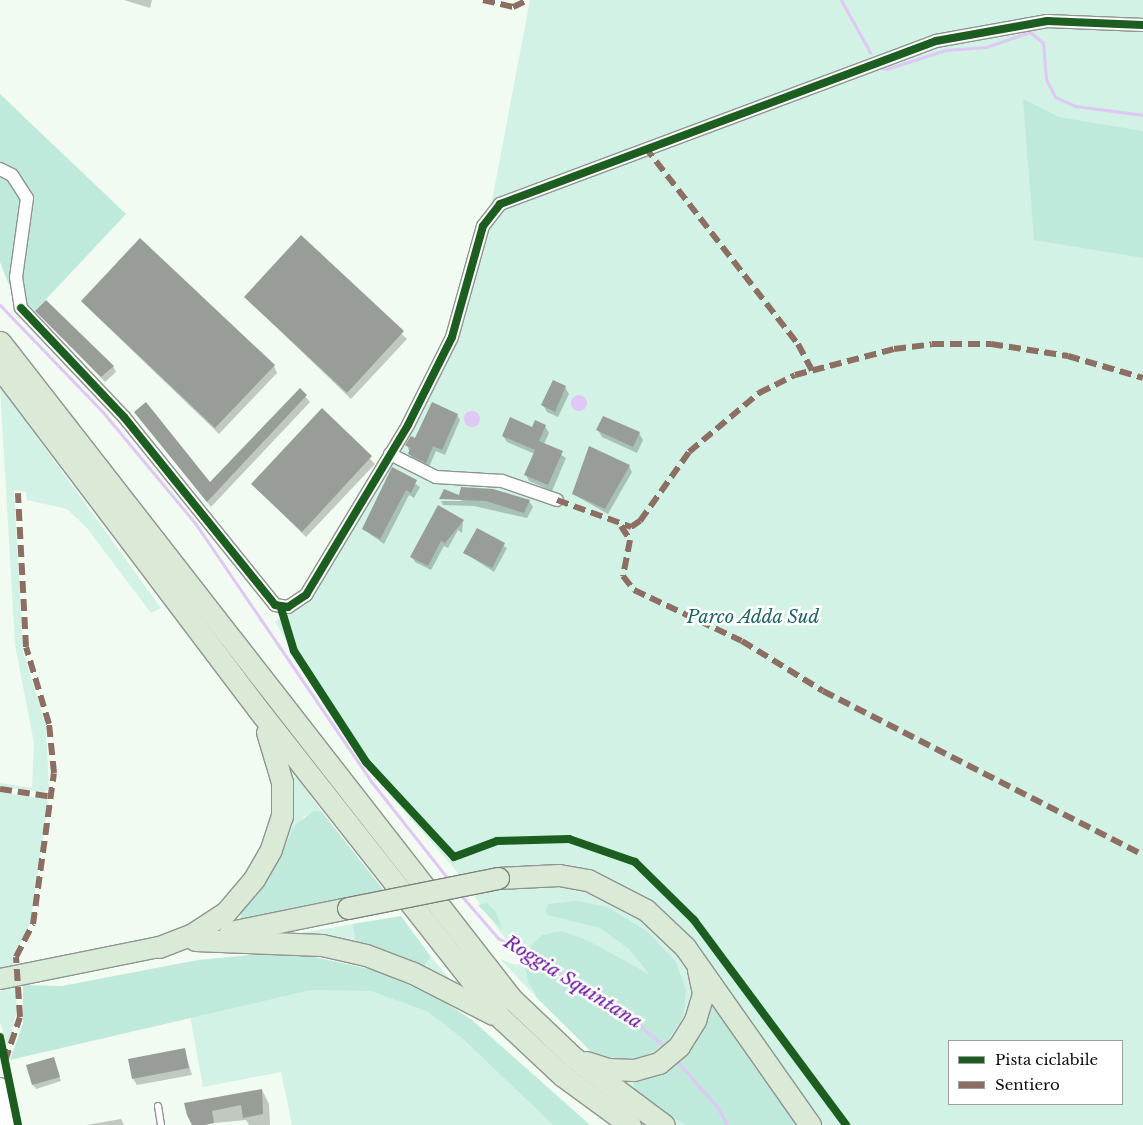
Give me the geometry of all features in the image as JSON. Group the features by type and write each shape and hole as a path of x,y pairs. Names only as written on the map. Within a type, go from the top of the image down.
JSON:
{"highway":[{"path":"0,342 459,936 511,998 574,1058 664,1125"},
{"path":"0,368 257,708 502,1019 563,1076 630,1125"},
{"path":"159,947 191,935 226,912 254,879 271,848 282,816 282,782 257,708"},
{"path":"159,947 498,878 559,875 588,880 620,894 666,927 697,966 810,1125"},
{"path":"195,940 322,945 366,954 413,972 502,1019"},
{"path":"574,1058 608,1069 634,1070 659,1063 679,1046 695,1020 703,992 697,966"}],"main road":[{"path":"0,979 159,947"}],"street":[{"path":"0,170 12,175 27,198 16,277 21,308 124,417 278,608 288,607 306,595 390,454 452,337 483,226 500,204 936,41 1047,21 1143,25"},
{"path":"390,454 436,477 502,481 557,500"},
{"path":"0,1086 8,1125"}],"lane":[{"path":"158,1106 161,1125"}],"green space":[{"name":"Parco Adda Sud","path":"530,0 1143,0 1143,1125 656,1125 528,982 538,999 500,959 516,965 522,962 455,869 377,780 275,622 307,600 458,337 487,227"},
{"path":"0,386 161,608 151,613 87,528 67,509 27,500 26,492 14,490 23,652 45,722 49,789 44,792 0,787 0,783 32,788 34,743 15,645"},
{"path":"296,776 322,812 304,816 281,856 290,814 290,780"},
{"path":"0,792 47,799 48,806 30,924 13,958 17,1010 8,1046 0,1022"},
{"path":"353,924 356,945 278,937"},
{"path":"431,957 461,992 421,970"},
{"path":"311,990 371,991 428,1012 464,1040 553,1125 292,1125 281,1072 203,1087 190,1016"}],"shaded area":[{"path":"0,94 126,214 35,311 9,285 0,262"},
{"path":"1023,99 1059,117 1143,131 1143,258 1034,240"},
{"path":"579,395 585,397 587,403 585,409 579,411 573,409 571,403 573,397"},
{"path":"469,411 475,411 480,416 478,425 469,427 464,422 464,416"},
{"path":"314,811 322,812 385,892 241,919 240,909 263,887 296,824"},
{"path":"577,901 607,907 647,931 676,962 686,990 683,1017 667,1041 653,1052 636,1059 596,1056 538,999 528,982 524,961 532,945 542,935 562,931 589,941 650,975 629,949 600,928 548,915 546,910 548,904"},
{"path":"487,903 496,912 502,930 478,905"},
{"path":"401,916 431,957 421,970 356,945 353,924"},
{"path":"272,953 310,956 378,971 438,998 472,1020 590,1125 553,1125 464,1040 428,1012 371,991 311,990 10,1060 23,1023 23,985 62,986 198,960"},
{"path":"707,993 753,1065 797,1125 686,1125 635,1096 633,1080 662,1068"}],"building":[{"path":"301,235 404,331 347,393 244,297"},
{"path":"140,238 275,365 215,428 81,301"},
{"path":"46,300 114,366 101,377 35,311"},
{"path":"553,380 566,386 555,412 541,405"},
{"path":"300,388 307,395 207,502 134,412 146,402 210,482"},
{"path":"432,402 458,414 442,450 433,446 426,463 408,454 410,448 405,445 411,436 415,438"},
{"path":"322,408 372,456 302,532 251,484"},
{"path":"603,416 640,432 633,447 596,430"},
{"path":"510,417 532,427 535,420 546,425 539,441 563,451 548,485 524,475 535,450 502,436"},
{"path":"589,446 630,465 605,509 572,494"},
{"path":"392,467 417,480 411,493 406,490 380,539 362,529"},
{"path":"461,487 493,489 530,500 524,513 486,501 439,499 444,489 459,495"},
{"path":"438,505 464,520 445,543 441,541 428,566 410,557"},
{"path":"477,528 505,543 492,568 463,553"},
{"path":"185,1048 189,1068 132,1079 128,1059"},
{"path":"54,1057 60,1077 32,1085 26,1065"},
{"path":"262,1089 263,1114 243,1118 241,1105 212,1111 214,1123 205,1125 192,1125 187,1115 184,1103"}],"waterway":[{"path":"841,0 870,52"},
{"path":"879,67 886,69 946,50 986,47 1030,32 1043,43 1046,79 1055,97 1075,106 1143,115"},
{"name":"Roggia Squintana","path":"0,305 102,411 195,523 370,780 449,880"},
{"name":"Roggia Squintana","path":"459,893 498,938 618,1007 666,1048"},
{"name":"Roggia Squintana","path":"675,1059 718,1108 727,1125"}],"marked path":[{"path":"483,0 513,7 528,0"},
{"path":"645,147 798,344 812,370"},
{"path":"557,500 631,527 640,521 689,452 759,393 795,375 894,349 932,344 991,344 1068,356 1143,378"},
{"path":"5,1061 20,1017 16,957 33,924 54,773 49,724 26,647 18,493"},
{"path":"621,526 630,540 623,576 634,590 742,641 823,691 1143,855"},
{"path":"0,789 53,797"}],"cycle path":[{"path":"21,308 124,417 275,605 288,607 306,595 408,425 452,337 483,226 500,204 936,41 1047,21 1143,25"},
{"path":"281,608 294,651 366,762 454,857 497,841 569,839 635,862 694,920 846,1125"},
{"path":"0,1037 18,1125"}]}
